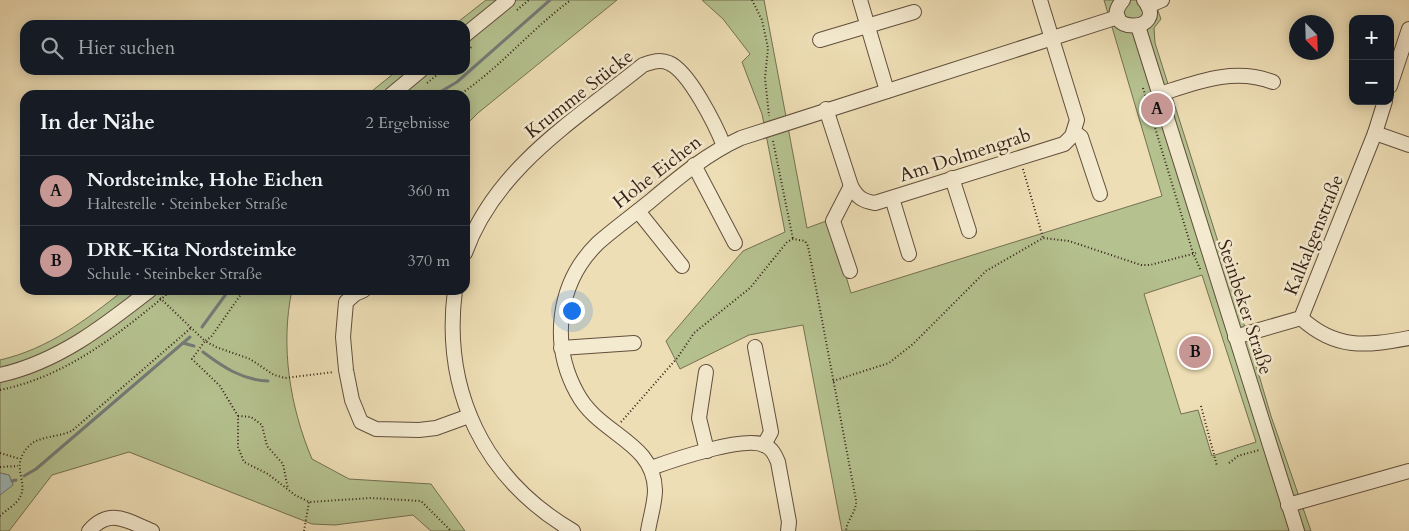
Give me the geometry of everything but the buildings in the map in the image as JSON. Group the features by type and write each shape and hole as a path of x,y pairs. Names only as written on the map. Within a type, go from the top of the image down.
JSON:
{"street":[{"path":"470,31 508,0"},
{"path":"860,0 887,91"},
{"path":"1040,0 1076,120 1074,132 1081,137 1100,194"},
{"path":"1123,0 1117,11 1118,17 1126,26 1138,26 1147,18 1146,3 1162,0"},
{"path":"820,40 914,12"},
{"name":"Hohe Eichen","path":"648,531 655,492 651,468 640,451 612,432 584,405 571,380 561,348 561,315 565,297 579,267 597,244 694,165 724,146 826,109 1118,17"},
{"name":"Steinbeker Straße","path":"1138,26 1216,279 1297,531"},
{"path":"1394,74 1409,29"},
{"name":"Krumme Stücke","path":"470,244 489,204 507,179 534,154 643,65 662,61 677,68 697,93 716,125 724,146"},
{"path":"397,90 416,75"},
{"path":"1160,94 1216,76 1258,76 1273,82"},
{"name":"Kalkalgenstraße","path":"1235,337 1301,318 1375,133 1384,105"},
{"name":"Am Dolmengrab","path":"826,109 851,186 857,196 865,202 875,203 1064,144 1074,132"},
{"path":"1375,133 1409,145"},
{"path":"694,165 736,243"},
{"path":"952,178 969,231"},
{"path":"850,270 833,221 851,186"},
{"path":"892,198 910,254"},
{"path":"638,211 682,266"},
{"path":"0,375 30,366 69,348 149,295"},
{"path":"355,295 349,298 344,310 343,336 346,370 354,410 361,422 376,429 436,428 469,416"},
{"path":"455,295 452,322 453,350 460,386 469,416 493,458 516,488 550,518 572,531"},
{"path":"1301,318 1312,328 1346,343 1361,346 1409,338"},
{"path":"561,348 634,343"},
{"path":"755,347 772,432 764,445"},
{"path":"706,372 699,418 707,451"},
{"path":"651,468 743,442 764,445 775,455 778,462 789,522 788,531"},
{"path":"1288,505 1409,471"},
{"path":"89,531 103,518 112,517 152,531"}],"path":[{"path":"465,90 488,72 532,31 571,0"},
{"path":"752,0 762,20 768,48 765,78 770,128 793,239"},
{"path":"1142,84 1198,268 1216,279"},
{"path":"1019,157 1044,238"},
{"path":"833,381 872,370 901,354 986,271 1044,238 1069,241 1141,265 1150,265 1207,250"},
{"path":"612,432 678,357 694,333 750,288 787,242 793,239 805,242 808,246 857,506 849,519 846,531"},
{"path":"156,295 205,341 250,359 274,375 285,378 346,370"},
{"path":"240,295 211,337 205,341 192,359 220,386 238,416 238,447 244,462 268,474 309,502 370,498 413,499 429,507 451,531"},
{"path":"0,516 19,500 22,495 23,488 18,466 29,445 36,441 64,435 78,426 191,328"},
{"path":"1200,406 1217,466"},
{"path":"238,416 251,417 262,425 268,446 284,464 288,489"},
{"path":"1229,463 1238,456 1270,446"},
{"path":"0,453 20,459"},
{"path":"0,467 18,466"},
{"path":"304,531 309,502"}],"green space":[{"path":"486,0 617,0 470,121 470,90 373,90 392,75 470,75 470,20 460,20"},
{"path":"702,0 764,0 807,228 829,220 851,293 1162,196 1104,0 1154,0 1161,19 1154,28 1155,43 1241,314 1271,416 1311,531 842,531 803,325 749,335 680,369 666,341 743,251 785,232 762,114 742,62 750,54 723,19","holes":["1202,275 1256,442 1212,456 1198,410 1181,414 1144,294"]},
{"path":"117,295 291,295 287,333 289,376 298,419 312,459 349,479 431,484 465,531 431,531 413,515 335,525 312,524 129,452 52,475 9,531 0,531 0,495 13,484 9,475 0,473 0,360 34,349 50,341"}],"water":[{"path":"0,473 9,475 13,485 0,495"}],"waterway":[{"path":"470,71 550,0"},
{"path":"443,90 465,75"},
{"path":"202,327 225,295"},
{"path":"24,476 36,469 190,337"},
{"path":"183,343 194,346"},
{"path":"203,352 226,368 241,375 268,381"},
{"path":"12,481 16,480"}],"place":[{"name":"Nordsteimke, Hohe Eichen","path":"1157,109"},
{"name":"DRK-Kita Nordsteimke","path":"1195,352"}]}
